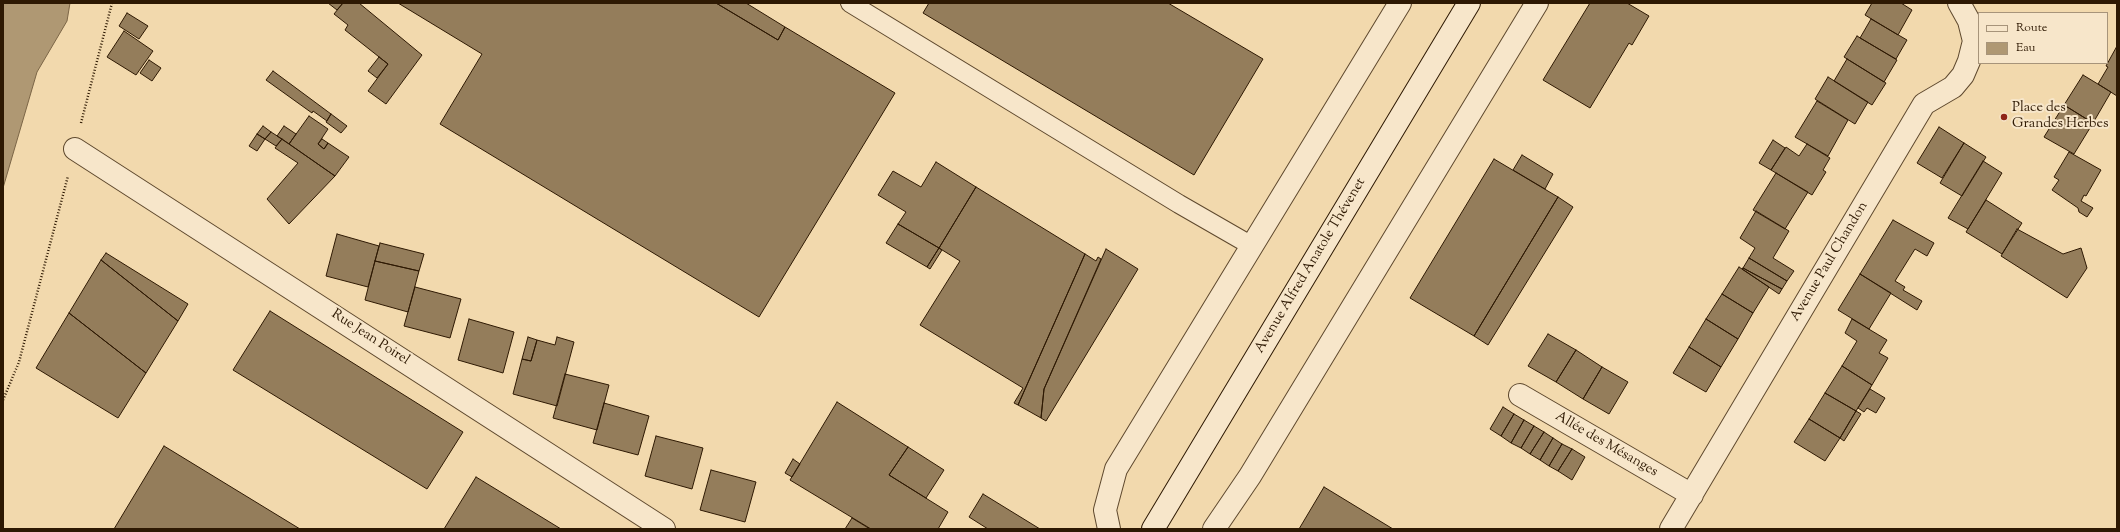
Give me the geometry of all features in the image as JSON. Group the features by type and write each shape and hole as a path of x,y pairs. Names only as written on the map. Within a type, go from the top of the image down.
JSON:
{"street":[{"path":"1109,529 1105,510 1116,469 1400,3"},
{"name":"Avenue Alfred Anatole Thévenet","path":"1153,529 1469,3"},
{"path":"1214,529 1250,476 1537,3"},
{"name":"Avenue Paul Chandon","path":"1671,529 1924,104 1953,87 1963,75 1969,61 1974,40 1969,21 1959,3"},
{"name":"Rue Jean Poirel","path":"75,150 664,529"},
{"name":"Allée des Mésanges","path":"1520,395 1692,495"}],"lane":[{"path":"850,3 1179,204 1252,246"}],"path":[{"path":"3,400 19,362 112,3"}],"water":[{"path":"3,3 70,3 67,21 37,72 3,188"}],"building":[{"path":"328,3 343,3 337,10"},
{"path":"343,3 359,3 422,55 386,104 368,91 388,64 345,30 348,25 334,14"},
{"path":"398,3 716,3 778,40 785,27 895,93 759,317 440,124 482,54"},
{"path":"716,3 746,3 785,27 778,40"},
{"path":"929,3 1168,3 1263,59 1194,175 923,13"},
{"path":"1590,3 1627,3 1649,16 1632,45 1629,43 1590,108 1543,80"},
{"path":"1872,3 1901,3 1912,10 1898,35 1865,15"},
{"path":"127,13 148,26 139,39 119,26"},
{"path":"1871,19 1907,40 1896,59 1860,38"},
{"path":"124,31 153,51 136,75 107,57"},
{"path":"1857,36 1897,60 1884,82 1844,57"},
{"path":"2117,46 2117,96 2098,84 2108,67 2106,66"},
{"path":"379,57 388,64 377,78 368,71"},
{"path":"1847,59 1886,83 1872,105 1834,81"},
{"path":"149,60 161,68 152,81 140,73"},
{"path":"273,71 331,114 327,121 313,111 312,113 266,80"},
{"path":"2083,75 2111,92 2093,123 2064,105"},
{"path":"1828,77 1868,102 1855,124 1815,99"},
{"path":"1817,101 1848,120 1828,156 1795,137"},
{"path":"2064,105 2093,123 2074,154 2044,137"},
{"path":"331,114 347,126 341,133 326,122"},
{"path":"309,116 328,129 318,144 324,149 328,143 349,157 335,176 289,144"},
{"path":"263,126 271,132 265,139 257,134"},
{"path":"284,126 296,134 289,144 277,136"},
{"path":"1939,127 1964,143 1942,178 1917,163"},
{"path":"271,132 282,139 276,146 265,139"},
{"path":"257,134 265,139 257,151 249,146"},
{"path":"282,139 335,176 289,224 267,199 298,163 275,148"},
{"path":"322,139 328,143 324,149 318,144"},
{"path":"1773,140 1785,148 1771,170 1759,163"},
{"path":"1964,143 1986,157 1962,196 1940,183"},
{"path":"1807,144 1830,158 1823,170 1826,172 1812,195 1771,170 1786,147 1799,156"},
{"path":"2069,152 2101,170 2086,196 2084,195 2081,201 2093,208 2087,217 2079,212 2078,208 2052,190 2059,180 2054,177"},
{"path":"1522,155 1553,174 1545,189 1513,170"},
{"path":"1494,159 1558,197 1474,336 1410,298"},
{"path":"1983,161 2002,173 1968,229 1948,218"},
{"path":"936,162 976,187 939,248 898,224 906,212 878,195 893,171 921,187"},
{"path":"1776,173 1808,192 1785,229 1753,210"},
{"path":"976,187 1085,254 1018,405 1014,403 1023,388 920,325 960,261 939,248"},
{"path":"1558,197 1573,207 1488,345 1474,336"},
{"path":"1986,200 2022,223 2002,254 1966,232"},
{"path":"1756,211 1789,231 1773,258 1794,271 1787,281 1749,258 1755,248 1740,238"},
{"path":"1893,220 1934,243 1927,256 1915,249 1895,281 1905,287 1903,290 1922,301 1917,310 1860,274"},
{"path":"898,224 939,248 927,267 886,243"},
{"path":"2017,229 2063,254 2081,248 2087,268 2067,298 2001,256"},
{"path":"337,234 379,246 368,287 326,276"},
{"path":"380,243 424,254 419,271 375,261"},
{"path":"939,248 942,250 930,269 927,267"},
{"path":"1106,249 1138,269 1046,421 1041,418 1044,389"},
{"path":"106,253 188,304 178,321 101,260"},
{"path":"1085,254 1096,261 1098,257 1101,259 1044,389 1041,418 1018,405"},
{"path":"1749,258 1787,281 1782,289 1743,268"},
{"path":"101,260 178,321 146,373 69,313"},
{"path":"375,261 419,271 408,312 365,300"},
{"path":"1739,267 1769,287 1753,313 1722,294"},
{"path":"1743,268 1782,289 1779,294 1742,269"},
{"path":"1860,274 1891,293 1869,329 1838,310"},
{"path":"415,287 461,299 450,338 404,326"},
{"path":"1722,294 1753,313 1738,339 1706,319"},
{"path":"270,311 463,432 427,489 233,370"},
{"path":"69,313 146,373 118,418 36,368"},
{"path":"469,319 514,332 503,373 458,360"},
{"path":"1706,319 1738,339 1721,367 1689,347"},
{"path":"1852,319 1887,340 1879,353 1888,358 1872,385 1842,366 1857,341 1845,333"},
{"path":"1548,334 1576,350 1556,382 1528,366"},
{"path":"528,337 537,340 531,361 522,359"},
{"path":"557,337 574,342 557,406 513,394 522,359 531,361 537,340 555,345"},
{"path":"1689,347 1721,367 1706,392 1673,373"},
{"path":"1576,350 1602,367 1583,399 1556,382"},
{"path":"1842,366 1872,385 1856,411 1825,393"},
{"path":"1602,367 1628,382 1609,414 1583,399"},
{"path":"565,374 609,385 597,430 553,418"},
{"path":"1870,389 1885,398 1876,413 1867,408 1864,412 1858,408"},
{"path":"1825,393 1856,411 1840,438 1809,419"},
{"path":"837,402 908,447 889,475 948,512 938,529 871,529 790,480"},
{"path":"604,403 649,416 638,455 593,443"},
{"path":"1503,407 1514,414 1501,436 1490,429"},
{"path":"1856,411 1861,414 1844,441 1840,438"},
{"path":"1514,414 1524,420 1511,443 1501,436"},
{"path":"1809,419 1840,438 1825,461 1794,442"},
{"path":"1524,420 1534,426 1521,448 1511,443"},
{"path":"1534,426 1544,432 1530,454 1521,448"},
{"path":"1544,432 1553,438 1540,460 1530,454"},
{"path":"656,436 703,448 692,489 645,476"},
{"path":"1553,438 1562,444 1549,466 1540,460"},
{"path":"1562,444 1572,449 1558,471 1549,466"},
{"path":"164,446 300,529 114,529"},
{"path":"908,447 944,470 926,498 889,475"},
{"path":"1572,449 1585,457 1572,480 1558,471"},
{"path":"793,459 800,464 792,477 785,473"},
{"path":"711,470 756,482 745,522 700,510"},
{"path":"476,477 561,529 444,529"},
{"path":"1324,487 1393,529 1299,529"},
{"path":"983,494 1040,529 988,529 969,517"},
{"path":"852,518 870,529 845,529"}],"place":[{"name":"Place des Grandes Herbes","path":"2004,117"}]}
